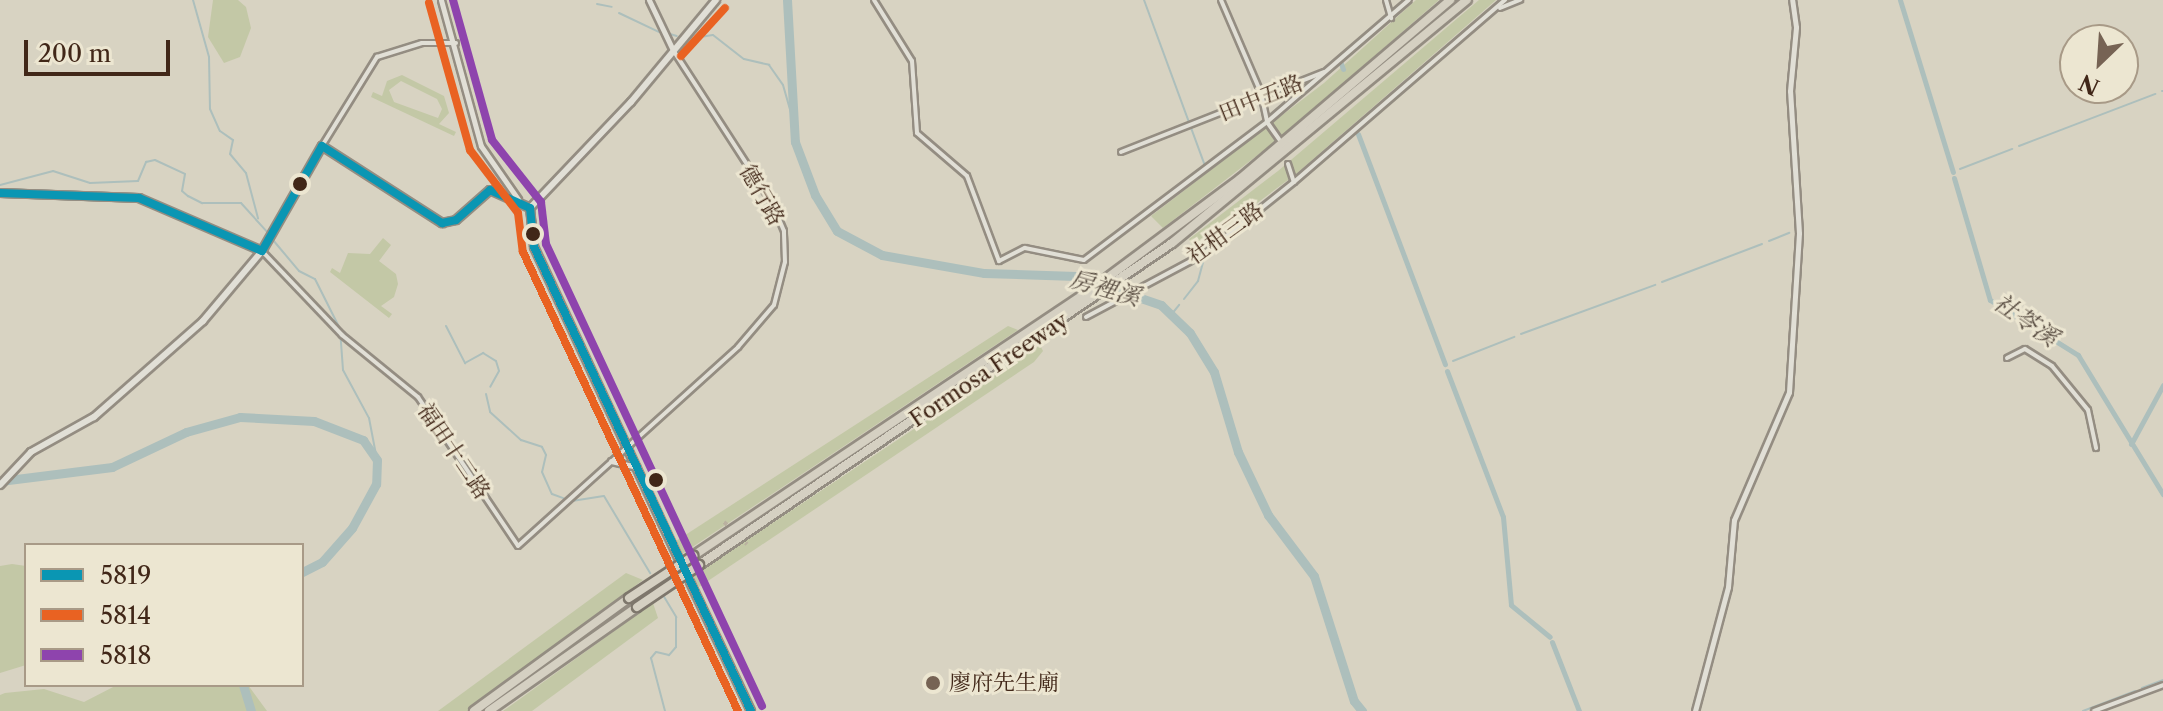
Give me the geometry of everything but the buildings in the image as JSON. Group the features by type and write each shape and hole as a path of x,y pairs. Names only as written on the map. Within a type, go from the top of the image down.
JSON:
{"highway":[{"name":"Formosa Freeway","path":"474,711 629,598 1013,342 1240,179 1450,0"},
{"name":"Formosa Freeway","path":"489,711 1172,243 1467,0"}],"main road":[{"path":"530,208 631,102 672,48 716,0"},
{"path":"0,485 31,452 94,417 203,321 262,251 322,146 442,223 456,220 490,190 518,199 530,208 534,247 679,559"},
{"path":"0,193 139,198 262,251"},
{"path":"690,582 751,711"}],"street":[{"path":"441,0 456,43 461,80 481,146 518,199"},
{"name":"德行路","path":"518,546 760,326 774,305 785,262 784,231 772,203 672,48 649,0"},
{"path":"874,0 912,61 917,133 967,176 999,261 1025,248 1084,260 1267,122 1343,61 1409,0"},
{"path":"1221,0 1262,98 1267,122 1279,139"},
{"path":"1386,0 1391,18"},
{"name":"社柑三路","path":"1086,317 1217,245 1505,0"},
{"path":"1496,9 1520,0"},
{"path":"1695,711 1728,587 1734,520 1789,392 1799,233 1790,91 1792,0"},
{"path":"322,146 377,57 422,43 456,43"},
{"name":"田中五路","path":"1121,152 1328,70"},
{"path":"1288,164 1294,182"},
{"name":"福田十二路","path":"262,251 342,335 418,397 518,546"},
{"path":"2007,358 2025,349 2052,366 2088,410 2096,448"},
{"path":"611,461 636,467"},
{"path":"2094,711 2163,685"}],"green space":[{"path":"213,0 238,0 246,7 251,28 240,57 224,63 208,37"},
{"path":"1416,0 1439,0 1281,137 1163,228 1151,216 1324,83"},
{"path":"1479,0 1496,0 1296,174 1194,250 1189,239 1278,171"},
{"path":"402,75 444,96 449,113 439,124 456,132 454,136 371,97 373,92 382,96 387,81","holes":["401,81 437,99 442,109 438,118 394,102 389,90"]},
{"path":"383,238 391,245 379,261 396,274 398,284 394,297 381,306 392,314 389,318 330,272 332,268 340,273 348,253 370,254"},
{"path":"1008,326 1018,330 682,554 676,541"},
{"path":"1040,345 1043,351 1034,362 699,587 693,576"},
{"path":"0,566 24,566 24,666 0,673"},
{"path":"626,573 643,580 467,711 438,711"},
{"path":"653,603 658,618 532,711 503,711"},
{"path":"113,687 249,687 267,711 0,711 0,695 5,693 44,689 84,702"}],"waterway":[{"path":"193,0 209,57 210,109 220,131 233,140 230,154 246,173 258,218"},
{"name":"房裡溪","path":"787,0 795,142 815,195 837,231 882,255 984,273 1076,276 1161,305 1190,333 1214,372 1238,452 1268,515 1314,576 1354,701 1362,711"},
{"path":"1144,0 1205,166"},
{"name":"社苓溪","path":"1900,0 1953,172"},
{"path":"597,4 612,7"},
{"path":"619,13 659,32"},
{"path":"670,34 677,36"},
{"path":"688,39 713,35 744,59 769,65 783,85 793,119"},
{"path":"1343,69 1339,58 1351,47"},
{"path":"2019,146 2155,94"},
{"path":"1358,134 1445,364"},
{"path":"1960,169 2012,149"},
{"path":"0,185 53,171 90,183 138,181 146,162 155,160 185,174 182,191 188,196 202,203 241,203 269,234"},
{"name":"社苓溪","path":"1954,178 1990,300 2078,355 2163,494"},
{"path":"1769,241 1789,233"},
{"path":"273,240 299,271 315,279 340,329 343,370 369,418 377,460"},
{"path":"1662,282 1762,244"},
{"path":"1184,299 1198,281 1203,262"},
{"path":"1521,334 1655,285"},
{"path":"1171,315 1179,305"},
{"path":"446,326 465,363 483,353 496,361 499,371 490,387"},
{"path":"1453,361 1514,337"},
{"path":"1447,371 1503,517 1511,605 1550,637"},
{"path":"2131,444 2163,385"},
{"path":"486,394 490,412 521,440 542,447 546,455 542,472 552,494 563,498"},
{"path":"0,481 112,467 186,432 240,417 314,421 363,440 377,460 376,484 352,528 322,562 304,571"},
{"path":"572,501 604,496 650,573"},
{"path":"663,595 676,617 676,647 669,655 656,652 651,658 665,711"},
{"path":"1552,642 1579,711"},
{"path":"2142,688 2163,680"},
{"path":"244,687 251,711"},
{"path":"2083,711 2135,691"}],"tunnel":[{"path":"724,522 747,544"}],"transit line":[{"name":"5818","path":"453,0 492,140 541,202 546,244 762,706"},
{"name":"5814","path":"429,3 470,150 518,213 523,252 738,711"},
{"name":"5814","path":"681,56 725,8"},
{"name":"5819","path":"262,251 322,146 442,223 456,220 490,190 530,208 534,247 751,711"},
{"name":"5819","path":"0,193 139,198 262,251"}],"place":[{"name":"廖府先生廟","path":"933,683"}]}
